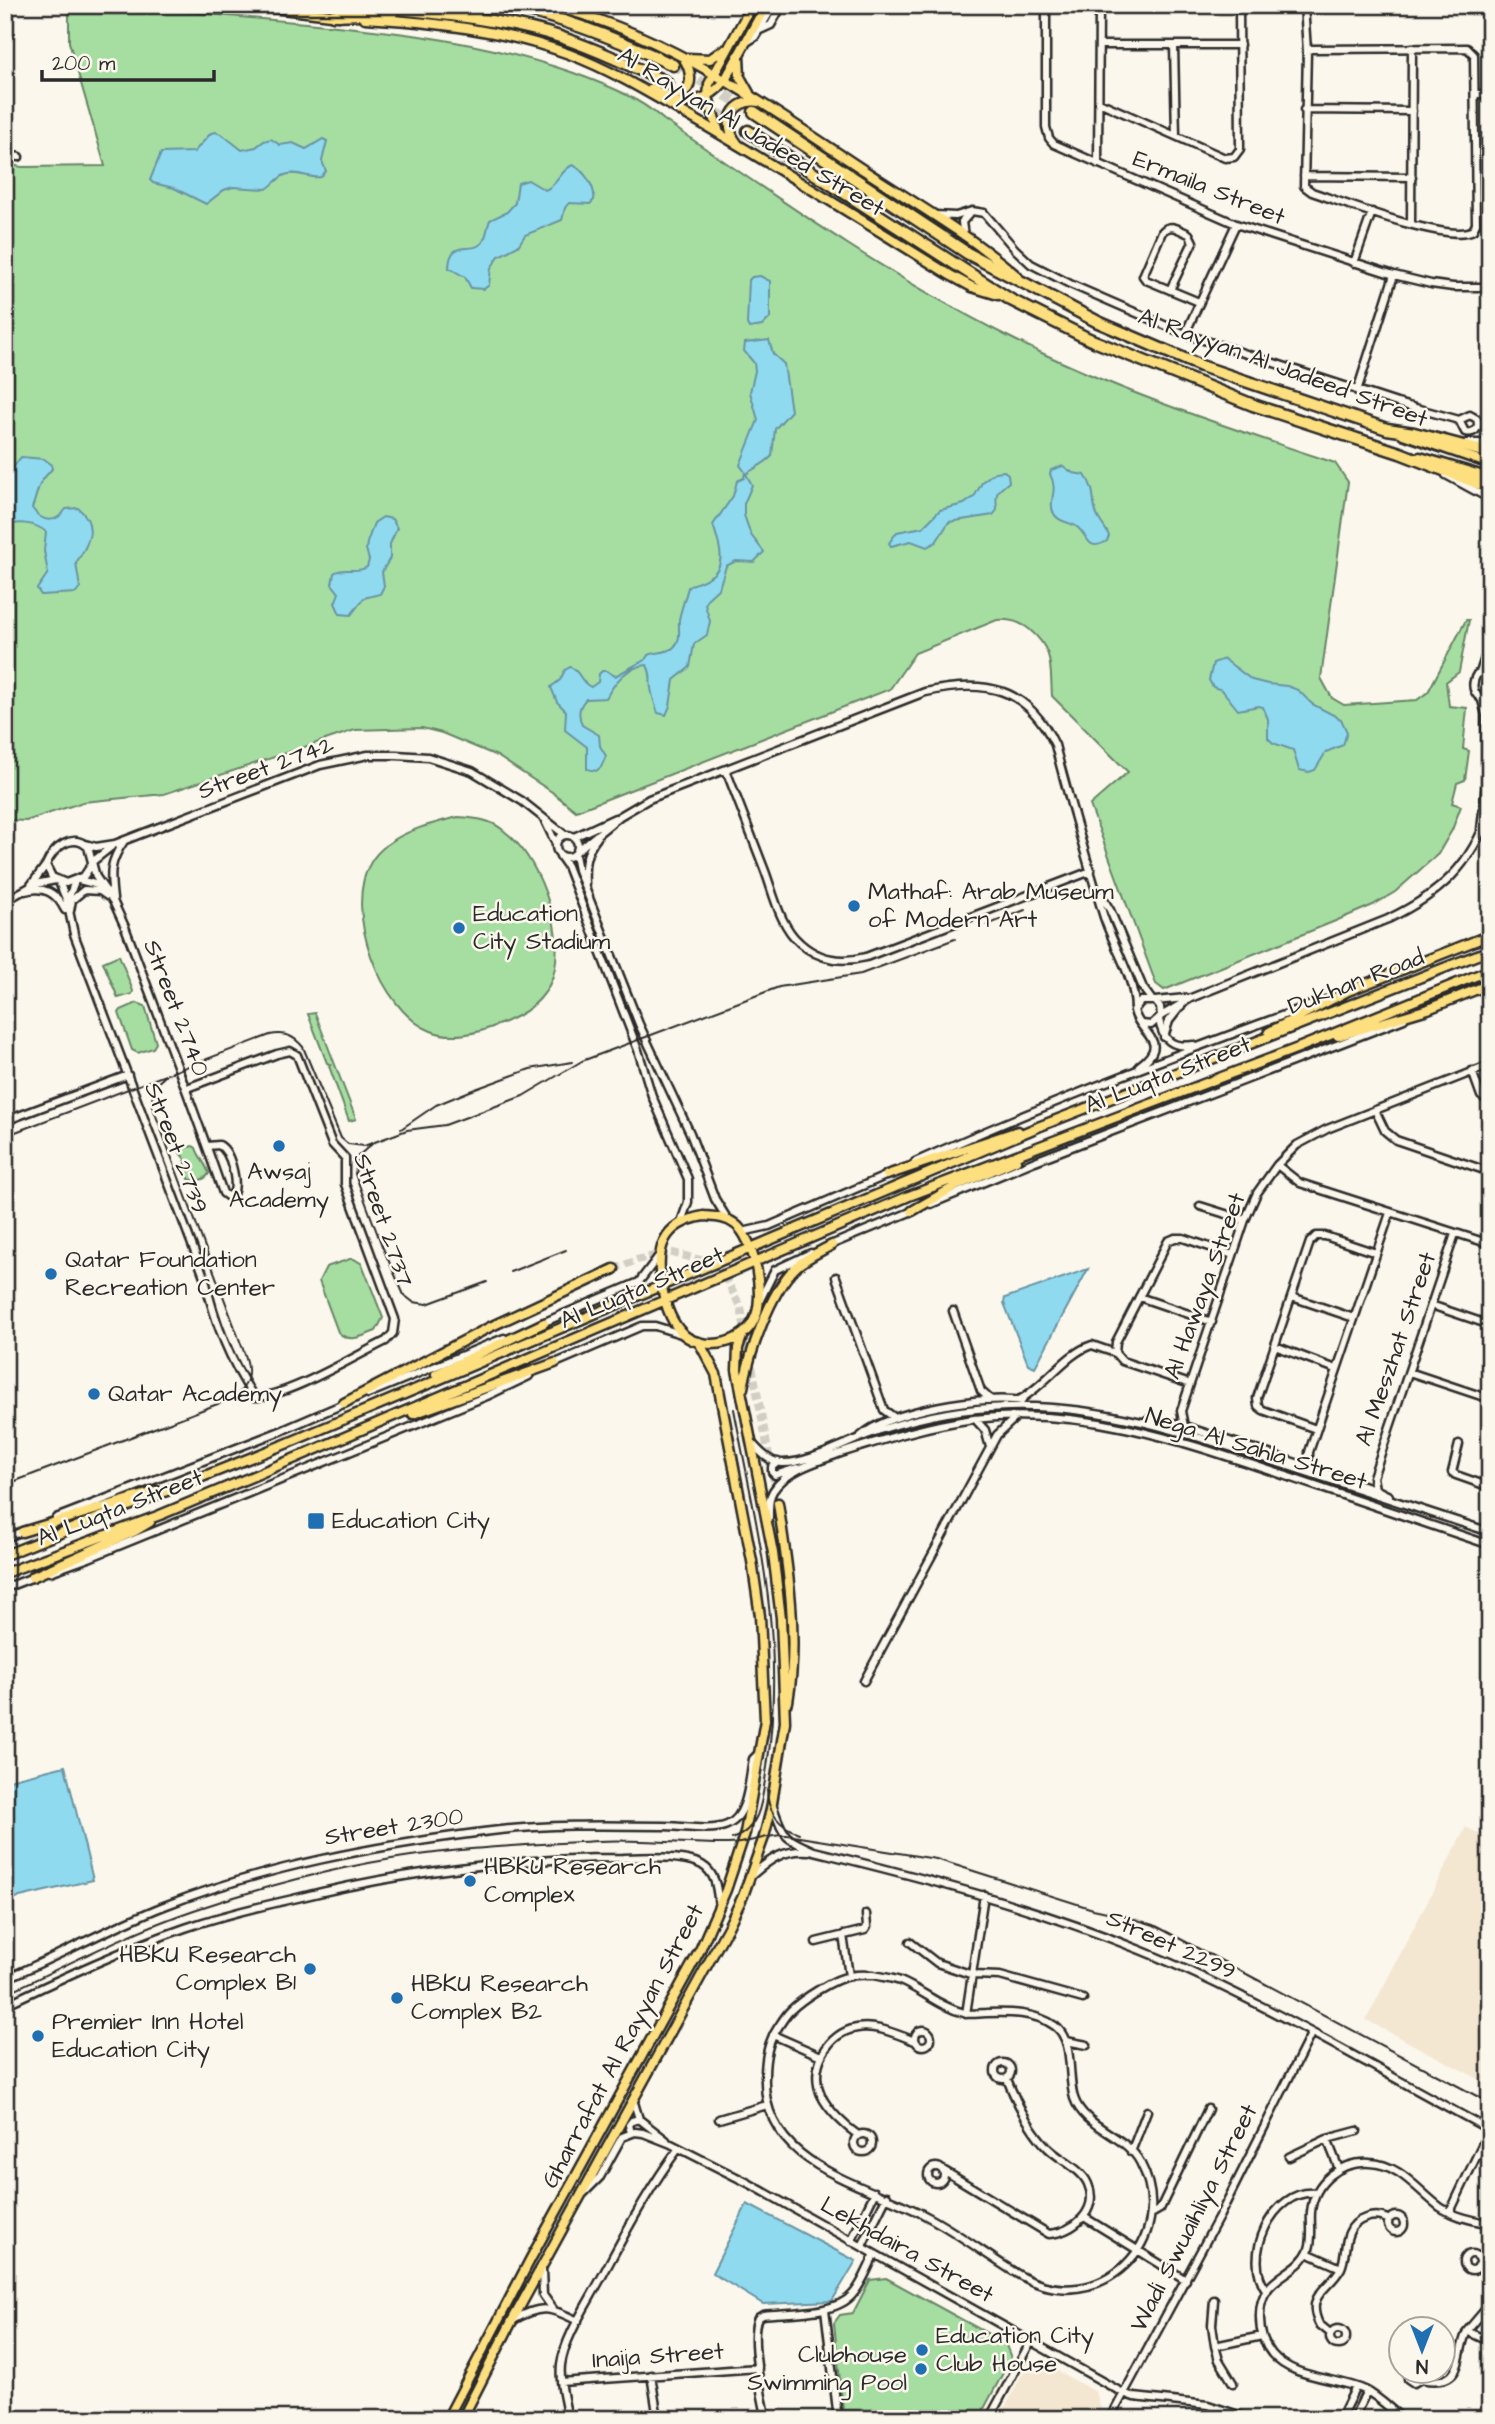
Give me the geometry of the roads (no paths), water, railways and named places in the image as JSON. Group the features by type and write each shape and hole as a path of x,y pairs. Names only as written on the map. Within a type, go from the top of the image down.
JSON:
{"highway":[{"name":"Al Rayyan Al Jadeed Street","path":"368,5 506,23 549,34 592,49 666,82"},
{"name":"Al Rayyan Al Jadeed Street","path":"503,5 569,22 620,40 673,65"},
{"path":"333,15 431,13"},
{"name":"Al Rayyan Al Jadeed Street","path":"754,112 967,253 1098,322 1191,362 1387,429"},
{"name":"Al Rayyan Al Jadeed Street","path":"748,131 1011,300 1090,339 1193,383 1400,453"},
{"path":"1387,429 1490,453"},
{"path":"1400,453 1490,488"}],"main road":[{"name":"Al Rayyan Al Jadeed Street","path":"249,5 410,21 503,35 567,53 635,84 950,275 972,287 1011,300"},
{"name":"Al Rayyan Al Jadeed Street","path":"548,5 611,25 684,58 751,96 964,236 1028,286"},
{"path":"719,134 708,97 712,75 752,5"},
{"path":"667,103 697,101 708,97 724,82 766,5"},
{"path":"684,58 710,59 718,55 731,41"},
{"path":"739,56 740,77 751,96"},
{"path":"635,84 666,94 680,94 691,78 691,69 684,58"},
{"path":"739,146 728,125 731,114 739,105 750,101 762,103"},
{"name":"Al Rayyan Al Jadeed Street","path":"1387,429 1490,464"},
{"name":"Al Rayyan Al Jadeed Street","path":"1400,453 1430,459 1490,478"},
{"path":"1236,1049 1348,991 1490,935"},
{"name":"Dukhan Road","path":"1236,1049 1490,950"},
{"name":"Dukhan Road","path":"1298,1048 1490,970"},
{"path":"1298,1048 1428,1009 1490,984"},
{"name":"Al Luqta Street","path":"5,1573 160,1515 909,1196 1298,1048"},
{"name":"Al Luqta Street","path":"5,1555 204,1477 1038,1127 1236,1049"},
{"path":"887,1175 1000,1135 1038,1127"},
{"path":"912,1211 956,1186 1013,1161 1029,1149"},
{"path":"743,1334 722,1343 699,1342 685,1336 672,1319 662,1286 658,1257 665,1237 681,1222 704,1216 728,1220 742,1232 750,1248 760,1301"},
{"path":"742,1395 747,1365 780,1286 796,1267 832,1245"},
{"path":"344,1403 489,1327 614,1269"},
{"name":"Gharrafat Al Rayyan Street","path":"462,2419 512,2321 728,1927 750,1877 772,1804 785,1722 781,1618 770,1536 736,1360 743,1334 755,1319 760,1301"},
{"path":"343,1419 359,1408 544,1323"},
{"name":"Gharrafat Al Rayyan Street","path":"447,2419 531,2258 683,1982 719,1909 745,1833 765,1720 764,1662 755,1583 716,1374 699,1342"},
{"path":"350,1434 370,1430 555,1363"},
{"path":"22,1532 204,1477"},
{"path":"778,1503 786,1557 792,1637 793,1672 785,1722"},
{"path":"32,1577 135,1531 160,1515"}],"street":[{"path":"747,41 753,39 774,5"},
{"path":"758,32 771,25 782,5"},
{"name":"Ermaila Street","path":"1046,5 1046,127 1054,144 1236,224 1354,263 1443,286 1490,286"},
{"path":"1098,164 1099,5"},
{"path":"1099,102 1225,158 1234,157 1240,149 1240,5"},
{"path":"1304,5 1307,51 1304,186 1308,190 1411,223 1456,234 1473,230 1476,223 1472,50 1412,48 1307,51"},
{"path":"1099,45 1240,46"},
{"path":"1174,46 1176,136"},
{"path":"1411,223 1412,48"},
{"path":"1475,93 1490,94"},
{"path":"1304,110 1412,111"},
{"path":"5,155 19,156"},
{"path":"1304,176 1412,177"},
{"path":"964,236 962,222 972,211"},
{"path":"933,215 956,216 972,211 989,216 1015,249 1031,264 1052,276 1185,334 1357,391 1459,420"},
{"path":"1354,263 1372,212"},
{"path":"1185,334 1236,224"},
{"path":"1170,290 1193,242 1189,234 1171,226 1162,232 1143,272 1146,280 1170,290 1199,302"},
{"path":"1357,391 1394,275"},
{"path":"1447,442 1490,443"},
{"path":"1439,469 1455,481 1490,499"},
{"path":"1490,590 1487,651 1473,684 1476,695 1490,702"},
{"path":"1481,670 1490,668"},
{"path":"681,1222 688,1202 688,1179 652,1096 638,1050 569,873 557,853 555,844 565,835 574,837 649,799 925,692 950,686 994,688 1007,692 1031,708 1055,744 1098,891 1143,988 1160,1007 1164,1037 1177,1046 1205,1043"},
{"path":"1481,830 1486,783 1486,715 1482,700"},
{"name":"Street 2742","path":"85,844 96,847 115,844 320,765 368,755 428,757 472,771 504,788 565,835"},
{"path":"726,769 783,920 801,944 833,960 852,961 866,957 1091,871"},
{"path":"1142,1024 1152,1025 1188,999 1388,919 1419,903 1437,891 1466,862 1490,810"},
{"path":"560,856 568,858 620,816"},
{"name":"Street 2742","path":"543,818 555,844"},
{"path":"586,889 586,855 606,828"},
{"path":"574,837 578,843 578,870 639,1024 690,1133 715,1199 728,1220"},
{"path":"24,891 38,878 54,850 76,841 85,844 91,852 92,863 88,873 77,881"},
{"path":"113,901 113,858 124,841"},
{"name":"Street 2742","path":"92,863 115,844"},
{"name":"Street 2740","path":"92,863 113,901 187,1088 223,1193 230,1195 235,1189 228,1153 222,1146 207,1146"},
{"path":"46,865 48,873 57,881"},
{"name":"Street 2739","path":"57,881 205,1279 211,1307 231,1357 254,1397 260,1397"},
{"name":"Street 2739","path":"67,904 77,881"},
{"path":"5,901 35,884 87,881 103,887"},
{"path":"24,891 41,889 56,895 69,917"},
{"path":"69,917 72,900 84,890 100,891 113,901"},
{"path":"1111,923 1110,933 1133,992 1136,1018 1152,1036 1153,1048 1148,1059 1132,1072"},
{"path":"1110,933 1113,929 1119,932"},
{"path":"1118,951 1125,947"},
{"name":"Al Luqta Street","path":"742,1232 769,1226 981,1132 1205,1043 1348,991"},
{"path":"1135,1008 1141,1000 1188,999"},
{"path":"1164,1037 1169,1021 1188,999"},
{"name":"Al Luqta Street","path":"760,1301 775,1270 787,1263 1035,1161 1376,1032 1428,1009"},
{"name":"Street 2737","path":"187,1088 277,1054 289,1051 297,1055 332,1144 345,1158 345,1184 395,1319 393,1334 386,1341 323,1373 269,1396 260,1397"},
{"name":"Al Hawaya Street","path":"1184,1426 1181,1411 1245,1220 1257,1193 1277,1165 1297,1145 1327,1129 1490,1065"},
{"path":"1472,1072 1481,1096 1490,1102"},
{"path":"5,1121 128,1075"},
{"path":"1374,1110 1385,1131 1396,1140 1490,1172"},
{"path":"1277,1165 1300,1183 1490,1244"},
{"path":"1200,1206 1245,1220"},
{"path":"1313,1469 1309,1464 1308,1454 1390,1213"},
{"name":"Al Meszhat Street","path":"1375,1489 1373,1477 1455,1234"},
{"path":"1316,1429 1263,1410 1258,1406 1257,1398 1310,1242 1316,1236 1325,1236 1376,1253"},
{"path":"1115,1353 1115,1342 1168,1241 1183,1238 1233,1255"},
{"name":"Al Luqta Street","path":"5,1538 283,1430 544,1323 639,1282 658,1257"},
{"path":"836,1278 884,1409 882,1422"},
{"path":"1139,1297 1212,1322"},
{"path":"1292,1297 1354,1318"},
{"path":"1431,1305 1490,1325"},
{"path":"953,1311 981,1391 991,1400"},
{"name":"Al Luqta Street","path":"5,1588 89,1558 486,1396 642,1326 655,1326 685,1336"},
{"path":"1019,1401 1087,1346 1097,1346 1115,1353 1122,1361 1189,1384"},
{"path":"1275,1346 1336,1369"},
{"path":"1409,1373 1490,1399"},
{"path":"976,1402 981,1391"},
{"name":"Nega Al Sahla Street","path":"857,1440 882,1422 931,1409 991,1400 1019,1401 1036,1407"},
{"name":"Nega Al Sahla Street","path":"778,1462 804,1459 881,1430 939,1415 983,1408 1036,1407 1096,1412 1182,1431 1490,1532"},
{"path":"884,1409 895,1418"},
{"name":"Al Hawaya Street","path":"1169,1422 1181,1411"},
{"path":"864,1681 1002,1429 1017,1417"},
{"name":"Nega Al Sahla Street","path":"770,1536 769,1506 774,1489 812,1463 907,1433 975,1419 1017,1417 1081,1420 1174,1438 1490,1545"},
{"path":"975,1419 985,1430 991,1448"},
{"path":"1139,1421 1169,1422 1184,1426 1375,1489 1396,1502"},
{"path":"752,1443 766,1457 778,1462 772,1467 775,1475 812,1463"},
{"path":"1459,1444 1452,1472 1490,1487"},
{"path":"1295,1463 1308,1454"},
{"name":"Al Meszhat Street","path":"1361,1485 1373,1477"},
{"name":"Street 2300","path":"5,1977 167,1905 265,1873 329,1856 488,1831 614,1826 711,1828 727,1825 742,1807 753,1759 760,1751"},
{"name":"Street 2299","path":"772,1804 784,1836 814,1851"},
{"name":"Street 2299","path":"750,1877 782,1853 796,1850 814,1851 984,1895 1045,1914 1172,1964 1311,2034 1490,2130"},
{"name":"Street 2300","path":"5,2005 85,1967 199,1923 342,1887 418,1873 521,1860 574,1857 686,1860 704,1866 714,1877 719,1909"},
{"path":"967,2014 984,1895"},
{"path":"816,1942 865,1930 866,1914"},
{"path":"844,1935 849,1976"},
{"path":"909,1942 937,1963 973,1975 1000,1976 1083,1999"},
{"path":"873,1975 900,1981 967,2014 1009,2012 1041,2018 1057,2027 1066,2041 1074,2100 1084,2115 1131,2152 1139,2161 1145,2176 1153,2213 1138,2249 1124,2267 1104,2281 1078,2289 1049,2288 1027,2280 945,2227 887,2196 846,2182 820,2168 796,2150 782,2135 767,2105 765,2065 773,2035 789,2011 814,1993 849,1976 873,1975"},
{"path":"856,2138 821,2095 817,2076 821,2056 830,2042 858,2027 915,2038"},
{"name":"Wadi Swuaihliya Street","path":"1110,2419 1186,2280 1311,2034"},
{"path":"773,2035 821,2056"},
{"path":"1066,2041 1087,2045"},
{"path":"955,2177 933,2182 928,2176 929,2170 934,2167 943,2170 955,2177 1049,2234 1062,2233 1074,2227 1084,2217 1091,2199 1088,2184 1079,2172 1053,2152 1038,2136 1014,2098 1007,2079"},
{"path":"580,2197 600,2177 622,2137 631,2133 629,2125 639,2119 633,2099"},
{"path":"719,2119 767,2105"},
{"path":"1153,2213 1160,2209 1208,2109"},
{"path":"1131,2152 1147,2111"},
{"name":"Lekhdaira Street","path":"639,2119 671,2144"},
{"path":"1450,2213 1490,2130"},
{"path":"1289,2157 1327,2139 1357,2132"},
{"name":"Lekhdaira Street","path":"631,2133 643,2133 671,2144 750,2183 1123,2393 1134,2397 1208,2405 1251,2419"},
{"path":"1327,2139 1339,2169"},
{"path":"568,2419 561,2382 563,2355 578,2321 646,2195 679,2148"},
{"path":"1403,2419 1367,2391 1285,2365 1274,2356 1262,2336 1261,2308 1267,2291 1307,2253 1311,2240 1311,2211 1316,2193 1326,2179 1339,2169 1365,2162 1389,2167 1450,2213 1490,2224"},
{"path":"943,2170 944,2179"},
{"path":"851,2241 875,2192"},
{"path":"1267,2291 1261,2283 1257,2269 1258,2249 1264,2232 1279,2209 1298,2194 1316,2193"},
{"path":"862,2246 887,2196"},
{"path":"1330,2333 1318,2324 1314,2304 1318,2294 1341,2268 1346,2256 1347,2237 1363,2219 1376,2216 1389,2220"},
{"path":"1084,2217 1186,2280"},
{"path":"859,2226 867,2226 869,2231"},
{"path":"1307,2253 1341,2268"},
{"path":"766,2419 754,2328 758,2318 763,2315 825,2309 841,2303 852,2295 875,2254"},
{"path":"542,2266 543,2295 553,2309"},
{"path":"1478,2266 1483,2267 1490,2275"},
{"path":"1214,2300 1212,2325 1215,2346 1219,2360 1233,2384"},
{"path":"1456,2371 1467,2330 1490,2304"},
{"path":"512,2321 533,2310 553,2309 578,2321"},
{"path":"825,2309 838,2419"},
{"path":"1467,2330 1490,2342"},
{"path":"1215,2346 1262,2336"},
{"path":"989,2419 1031,2341"},
{"name":"Inaija Street","path":"561,2382 758,2368"},
{"path":"651,2375 658,2419"},
{"path":"1340,2419 1356,2387"},
{"path":"1353,2419 1367,2391"}],"water":[{"path":"216,132 242,150 256,147 271,139 280,145 293,143 306,149 323,139 327,141 322,161 326,171 321,177 294,173 285,175 266,189 233,187 224,190 206,204 174,188 150,180 161,153 194,152 211,133"},
{"path":"573,165 591,185 594,200 590,204 569,203 562,220 525,235 518,246 499,256 491,268 489,285 484,289 471,288 465,277 449,268 453,253 482,243 490,220 507,212 515,203 518,183 528,180 545,190"},
{"path":"760,276 770,281 770,318 762,326 749,328 749,280"},
{"path":"769,340 773,354 784,364 791,411 775,429 772,456 746,474 752,485 744,504 744,515 751,535 764,552 754,562 736,561 726,566 719,588 707,599 705,605 710,621 707,635 694,644 690,667 674,680 666,715 658,713 647,665 622,676 606,698 586,699 583,702 580,711 582,725 599,735 600,746 606,756 596,771 587,769 587,747 565,730 566,711 557,702 551,687 570,667 591,687 598,682 602,671 615,676 645,660 648,655 672,649 676,644 688,587 709,577 719,566 720,553 713,525 733,496 737,481 744,478 745,472 740,465 758,420 750,392 754,363 744,351 745,343"},
{"path":"21,457 44,459 51,464 52,469 40,484 32,508 40,517 49,520 58,517 66,509 78,508 88,521 90,528 87,542 76,563 80,588 76,593 41,595 37,589 48,573 44,551 46,532 37,526 26,524 5,528 5,472 12,469"},
{"path":"1063,466 1073,473 1085,475 1089,481 1097,515 1109,536 1107,541 1092,544 1081,530 1055,516 1052,503 1054,486 1050,474 1051,470"},
{"path":"1004,471 1008,474 1009,482 997,494 997,510 993,515 949,522 936,542 927,547 911,541 891,546 889,543 897,532 923,527 940,510 964,504 974,497 983,481 995,472"},
{"path":"383,517 392,519 397,528 390,544 390,558 382,572 384,586 380,594 364,598 351,615 340,614 335,603 339,593 332,584 334,573 367,567 367,543 374,523"},
{"path":"1224,659 1252,680 1298,690 1312,704 1341,719 1347,732 1343,745 1326,752 1315,770 1299,770 1293,750 1273,743 1268,738 1268,719 1263,707 1238,710 1222,690 1213,687 1209,680 1213,663"},
{"path":"1088,1269 1035,1367 1028,1364 1004,1303 1005,1298"},
{"path":"65,1766 93,1880 11,1899 5,1875 5,1781"},
{"path":"747,2204 856,2261 832,2301 763,2304 712,2273"}],"tunnel":[{"path":"673,65 754,112"},
{"path":"666,82 748,131"},
{"path":"614,1269 669,1252 709,1262 724,1275 741,1308 778,1503"}],"tram line":[{"path":"987,925 1025,910"},
{"path":"5,1136 270,1035 280,1034 293,1038 303,1047 341,1138 348,1144 364,1146 407,1130 445,1125 523,1096 582,1061 779,987 861,974 955,939"},
{"path":"401,1129 436,1105 470,1091 530,1069 572,1062"},
{"path":"5,1485 228,1400 240,1391 247,1380 248,1367 244,1352 152,1105 153,1087 165,1076"},
{"path":"372,1144 358,1156 355,1174 404,1295 413,1302 427,1304 487,1282"},
{"path":"510,1272 566,1250"},
{"path":"732,1839 750,1827 762,1800 772,1720 773,1674 767,1587 734,1409"},
{"path":"767,1789 769,1804 776,1817 786,1827 799,1833"},
{"path":"5,1994 98,1949 194,1910 253,1891 343,1868 405,1857 496,1847 614,1841 733,1844 787,1835 936,1859 1093,1909 1154,1925 1490,2103"}],"place":[{"name":"Mathaf: Arab Museum of Modern Art","path":"854,906"},
{"name":"Education City Stadium","path":"459,928"},
{"name":"Awsaj Academy","path":"279,1146"},
{"name":"Qatar Foundation Recreation Center","path":"51,1274"},
{"name":"Qatar Academy","path":"94,1394"},
{"name":"Education City","path":"316,1521"},
{"name":"HBKU Research Complex","path":"470,1881"},
{"name":"HBKU Research Complex B1","path":"310,1969"},
{"name":"HBKU Research Complex B2","path":"397,1998"},
{"name":"Premier Inn Hotel Education City","path":"38,2036"},
{"name":"Education City Club House","path":"922,2350"},
{"name":"Clubhouse Swimming Pool","path":"921,2369"}]}
